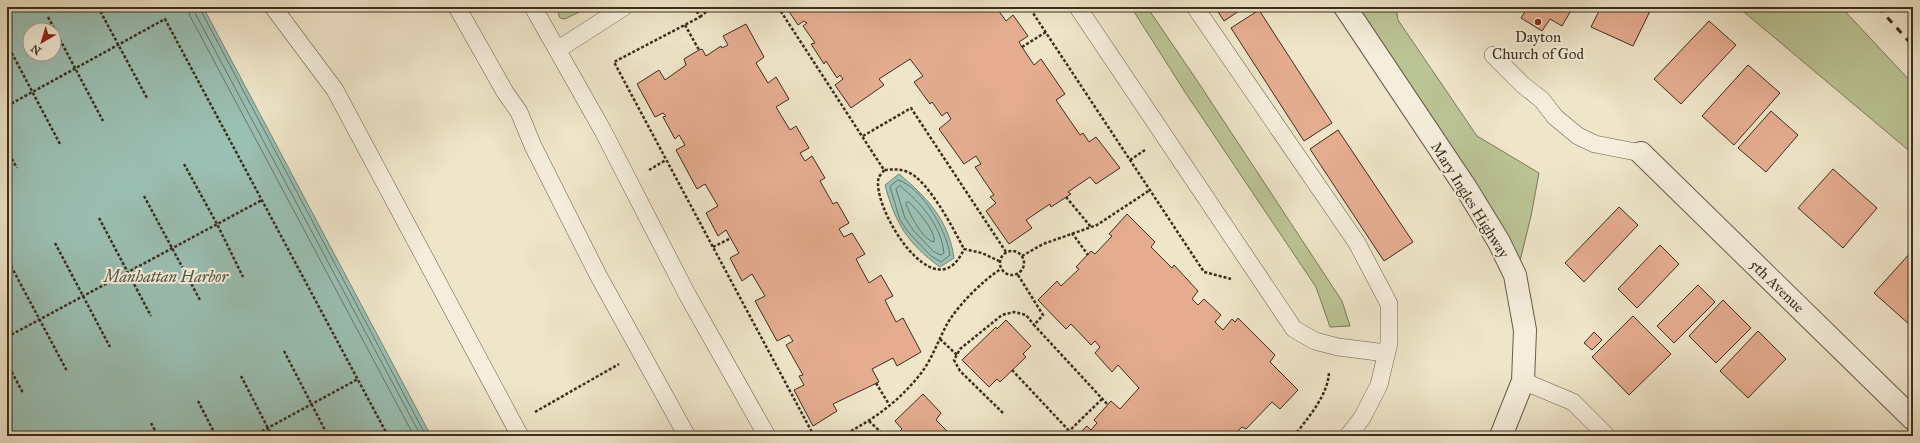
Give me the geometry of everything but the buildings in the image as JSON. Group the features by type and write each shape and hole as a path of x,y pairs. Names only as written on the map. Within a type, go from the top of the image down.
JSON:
{"street":[{"name":"Mary Ingles Highway","path":"1345,7 1466,188 1499,242 1515,275 1525,330 1523,381 1501,436"},
{"name":"5th Avenue","path":"1641,153 1913,419"}],"lane":[{"path":"273,7 335,90 517,430"},
{"path":"457,7 505,92 519,112 533,146 598,275 687,436"},
{"path":"533,7 603,131 688,296 767,436"},
{"path":"557,50 624,7"},
{"path":"1082,7 1079,9 1294,329 1315,342 1338,347 1386,353"},
{"path":"1195,7 1358,243 1389,304 1389,343 1379,385 1362,418 1348,436"},
{"path":"1494,55 1523,85 1542,100 1555,117 1578,136 1595,144 1641,153"},
{"path":"1523,381 1573,402 1607,436"}],"path":[{"path":"98,7 147,98"},
{"path":"694,7 700,17"},
{"path":"712,7 700,17 614,62 814,436"},
{"path":"778,7 884,170"},
{"path":"1036,7 1031,10 1204,272 1234,280"},
{"path":"48,17 103,121"},
{"path":"7,106 165,19 388,436"},
{"path":"685,25 699,50"},
{"path":"1022,47 1046,32"},
{"path":"7,44 60,144"},
{"path":"863,136 911,108 1006,252"},
{"path":"7,150 16,168"},
{"path":"184,164 217,224 243,277"},
{"path":"898,169 910,173 929,192 951,222 964,249 960,259 949,269 942,271 930,267 918,260 895,232 884,210 878,185 879,176 884,170 898,169"},
{"path":"1022,256 1043,244 1091,227 1131,204 1150,190"},
{"path":"144,196 200,300"},
{"path":"1066,197 1091,227"},
{"path":"7,337 262,200"},
{"path":"99,218 151,316"},
{"path":"1072,234 1088,255"},
{"path":"713,247 730,238"},
{"path":"55,242 110,347"},
{"path":"964,249 982,253 1000,260"},
{"path":"1016,251 1022,256 1024,262 1023,269 1018,275 1011,276 1004,274 1001,269 1000,260 1006,252 1016,251"},
{"path":"11,266 67,370"},
{"path":"842,436 869,421 890,406 919,377 930,360 947,324 964,302 992,275 1001,269"},
{"path":"1018,275 1043,315 1034,324"},
{"path":"1003,413 960,371 954,360 960,349 976,334 1002,315 1014,312 1026,315 1108,405"},
{"path":"940,339 957,355"},
{"path":"284,351 328,436"},
{"path":"517,430 641,352"},
{"path":"7,363 23,393"},
{"path":"1294,436 1319,401 1329,378 1330,368"},
{"path":"1012,370 1074,436"},
{"path":"241,376 272,436"},
{"path":"253,436 358,379"},
{"path":"876,383 890,406"},
{"path":"1064,436 1102,399"},
{"path":"198,401 216,436"},
{"path":"869,421 885,436"},
{"path":"151,423 158,436"}],"green space":[{"path":"567,7 589,7 565,19 560,18 558,13"},
{"path":"1131,7 1147,7 1342,301 1350,326 1330,327 1316,287 1185,92"},
{"path":"1358,7 1396,7 1398,20 1477,136 1539,173 1531,216 1519,265 1508,240 1430,114"},
{"path":"1738,7 1841,7 1913,84 1913,154"}],"water":[{"name":"Manhattan Harbor","path":"7,7 203,7 431,436 7,436"},
{"path":"899,174 927,201 942,221 947,232 954,258 940,267 919,250 911,241 898,222 893,211 885,185"}],"railway":[{"path":"1878,7 1913,46"}],"place":[{"name":"Dayton Church of God","path":"1538,22"}]}
